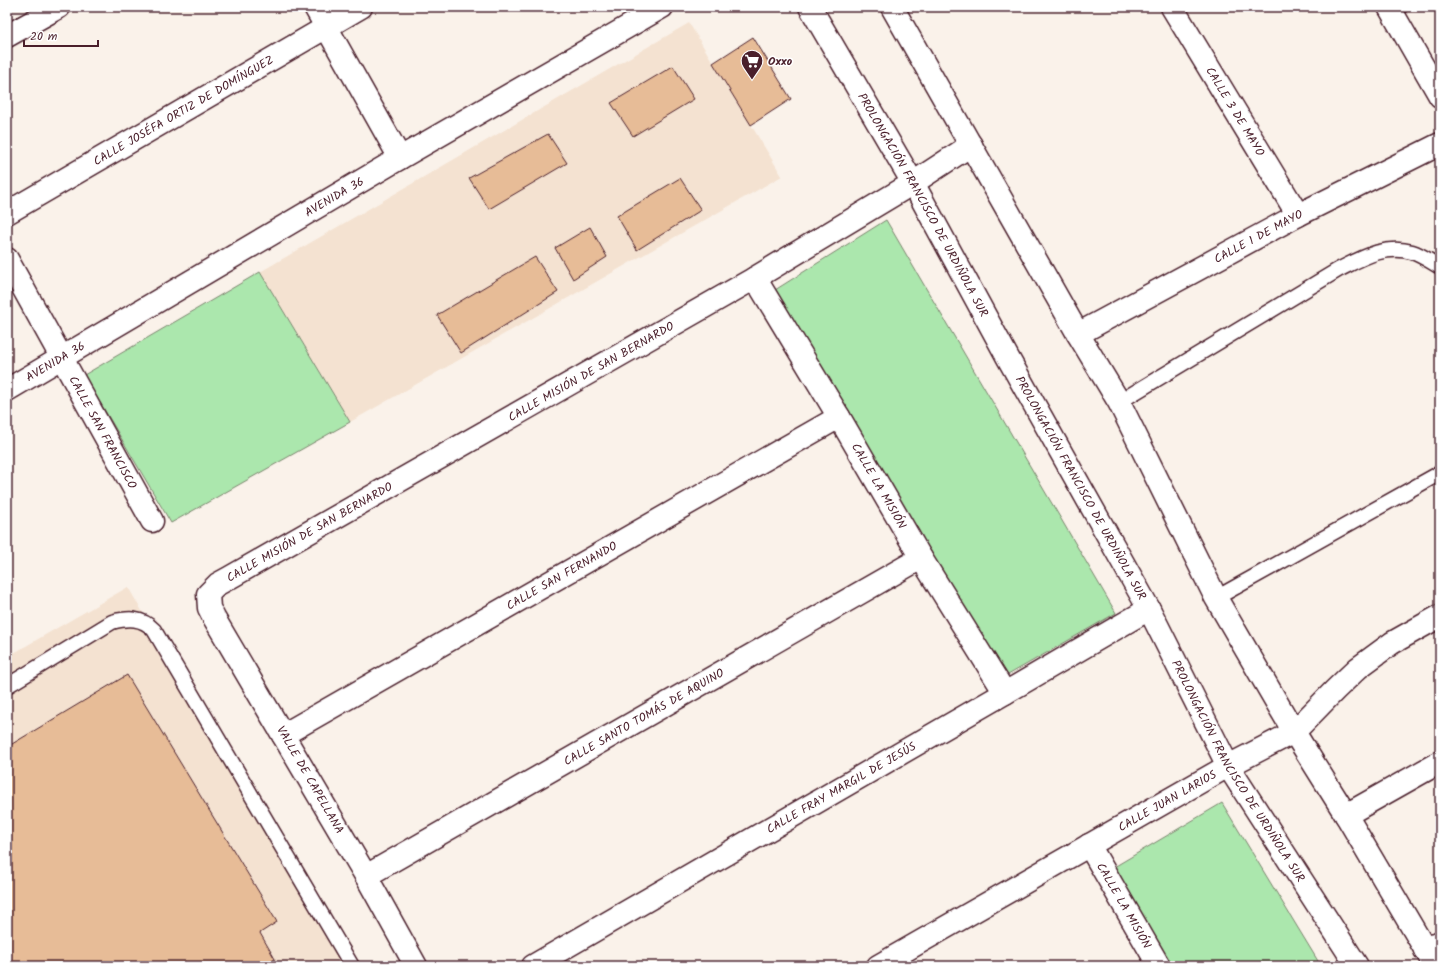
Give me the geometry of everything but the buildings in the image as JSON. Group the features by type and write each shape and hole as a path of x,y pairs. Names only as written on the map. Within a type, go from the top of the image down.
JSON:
{"street":[{"path":"7,36 59,7"},
{"path":"315,7 400,158"},
{"name":"CALLE JOSÉFA ORTIZ DE DOMÍNGUEZ","path":"7,213 361,7"},
{"name":"AVENIDA 36","path":"7,390 400,158 662,7"},
{"name":"PROLONGACIÓN FRANCISCO DE URDIÑOLA SUR","path":"810,7 913,183 1008,358 1149,609 1228,766 1357,966"},
{"path":"892,7 1078,334 1119,402 1216,598 1294,732 1433,953"},
{"name":"CALLE 3 DE MAYO","path":"1172,7 1298,215"},
{"path":"1389,7 1440,96"},
{"name":"CALLE 1 DE MAYO","path":"1078,334 1298,215 1440,144"},
{"name":"CALLE MISIÓN DE SAN BERNARDO","path":"208,594 218,584 755,278 913,183 971,145"},
{"name":"CALLE SAN FRANCISCO","path":"7,259 152,521"},
{"name":"CALLE LA MISIÓN","path":"755,278 839,417 921,558 1005,694"},
{"name":"CALLE SAN FERNANDO","path":"283,734 839,417"},
{"name":"CALLE SANTO TOMÁS DE AQUINO","path":"366,876 921,558"},
{"name":"VALLE DE CAPELLANA","path":"208,594 209,608 214,618 366,876 416,966"},
{"name":"CALLE FRAY MARGIL DE JESÚS","path":"533,966 1005,694 1149,609"},
{"name":"CALLE JUAN LARIOS","path":"878,966 1228,766 1294,732 1334,690 1358,668 1392,643 1440,616"},
{"path":"1346,815 1440,762"},
{"name":"CALLE LA MISIÓN","path":"1089,846 1159,966"}],"lane":[{"path":"1119,402 1338,270 1368,254 1390,249 1412,252 1440,267"},
{"path":"1216,598 1440,473"},
{"path":"7,686 112,622 131,619 148,624 154,630 352,966"}],"shaded area":[{"path":"689,23 782,176 350,422 260,272"},
{"path":"128,587 348,966 7,966 7,657"}],"green space":[{"path":"886,220 1116,613 1001,679 775,290"},
{"path":"260,272 350,422 171,523 84,375"},
{"path":"1222,803 1321,966 1164,966 1109,870"}],"place":[{"name":"Oxxo","path":"752,80"}]}
